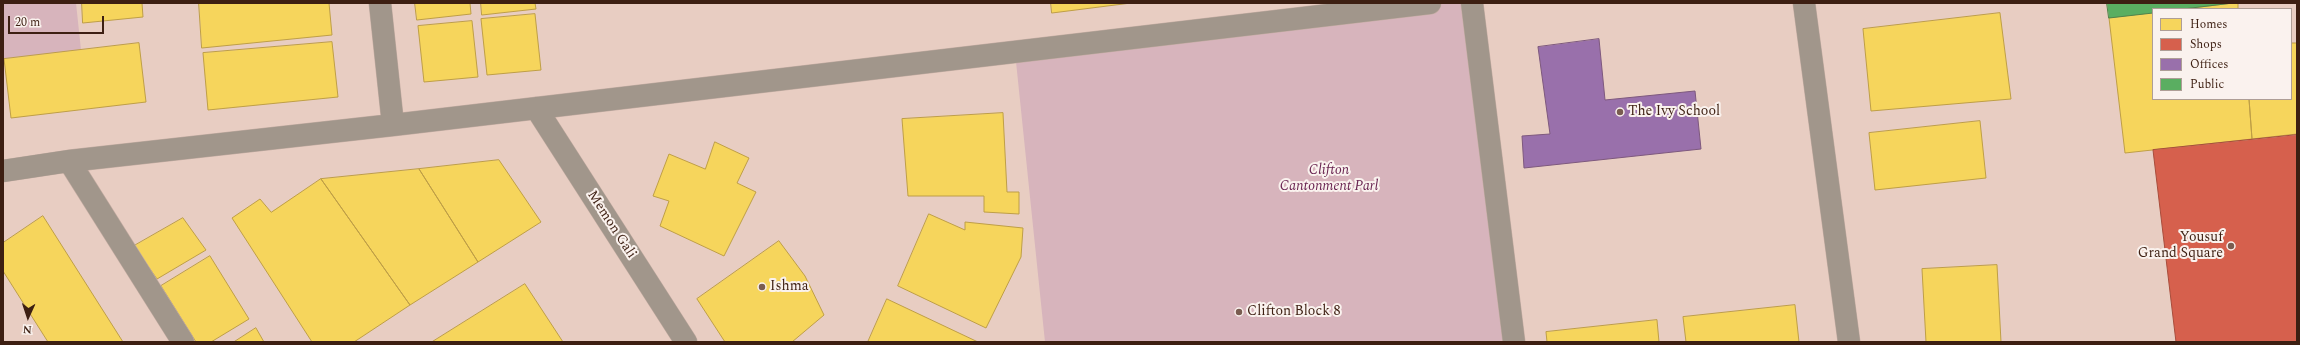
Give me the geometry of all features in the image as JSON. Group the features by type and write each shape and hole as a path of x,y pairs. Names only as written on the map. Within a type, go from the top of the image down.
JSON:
{"street":[{"path":"380,3 393,126"},
{"path":"3,171 69,161 393,126 1430,3"},
{"path":"1472,3 1514,342"},
{"path":"1804,3 1848,342"},
{"name":"Memon Gali","path":"536,108 686,342"},
{"path":"69,161 183,342"}],"green space":[{"path":"3,3 76,3 81,50 3,59"},
{"name":"Clifton Cantonment Parl","path":"1430,3 1472,3 1514,342 1045,342 1015,52"}],"building: Homes":[{"path":"82,3 142,3 143,17 83,23"},
{"path":"199,3 329,3 332,35 202,48"},
{"path":"415,3 470,3 471,14 417,20"},
{"path":"481,3 535,3 536,9 482,15"},
{"path":"1051,3 1131,3 1052,13"},
{"path":"2238,3 2238,8 2191,8"},
{"path":"2000,13 2011,99 1871,111 1863,29"},
{"path":"2152,13 2152,100 2249,100 2252,139 2125,153 2109,18"},
{"path":"535,14 541,70 487,75 481,19"},
{"path":"472,21 478,77 424,82 418,26"},
{"path":"332,42 338,97 208,110 203,53"},
{"path":"139,43 146,102 11,118 4,59"},
{"path":"2292,43 2297,43 2297,134 2252,139 2249,100 2292,100"},
{"path":"1003,113 1007,192 1019,192 1019,214 984,212 984,196 908,196 902,119"},
{"path":"1980,121 1986,178 1875,190 1869,133"},
{"path":"715,142 749,158 737,183 756,192 724,256 660,226 669,201 653,196 669,154 705,169"},
{"path":"499,160 541,222 478,262 419,169"},
{"path":"419,169 478,262 410,305 321,179"},
{"path":"321,179 410,305 354,342 312,342 232,218 260,199 271,212"},
{"path":"929,214 965,230 965,222 1023,228 1021,257 986,328 898,286"},
{"path":"43,216 123,342 48,342 3,271 3,243"},
{"path":"183,218 206,250 157,279 134,246"},
{"name":"Ishma","path":"779,241 805,276 824,315 792,342 725,342 697,299"},
{"path":"210,256 249,319 211,342 196,342 161,286"},
{"path":"1997,265 2001,342 1926,342 1922,269"},
{"path":"525,284 563,342 432,342"},
{"path":"887,299 978,342 868,342"},
{"path":"1795,305 1799,342 1686,342 1683,317"},
{"path":"1657,320 1659,342 1547,342 1546,332"},
{"path":"256,328 264,342 234,342"}],"building: Shops":[{"name":"Yousuf Grand Square","path":"2297,135 2297,342 2176,342 2153,150"}],"building: Offices":[{"path":"1599,39 1605,100 1695,91 1701,149 1524,168 1522,136 1550,134 1538,47"}],"building: Public":[{"path":"2107,3 2233,3 2191,8 2152,8 2152,13 2109,18"}],"place":[{"name":"The Ivy School","path":"1620,112"},
{"name":"Yousuf Grand Square","path":"2231,246"},
{"name":"Ishma","path":"762,287"},
{"name":"Clifton Block 8","path":"1239,312"}]}
